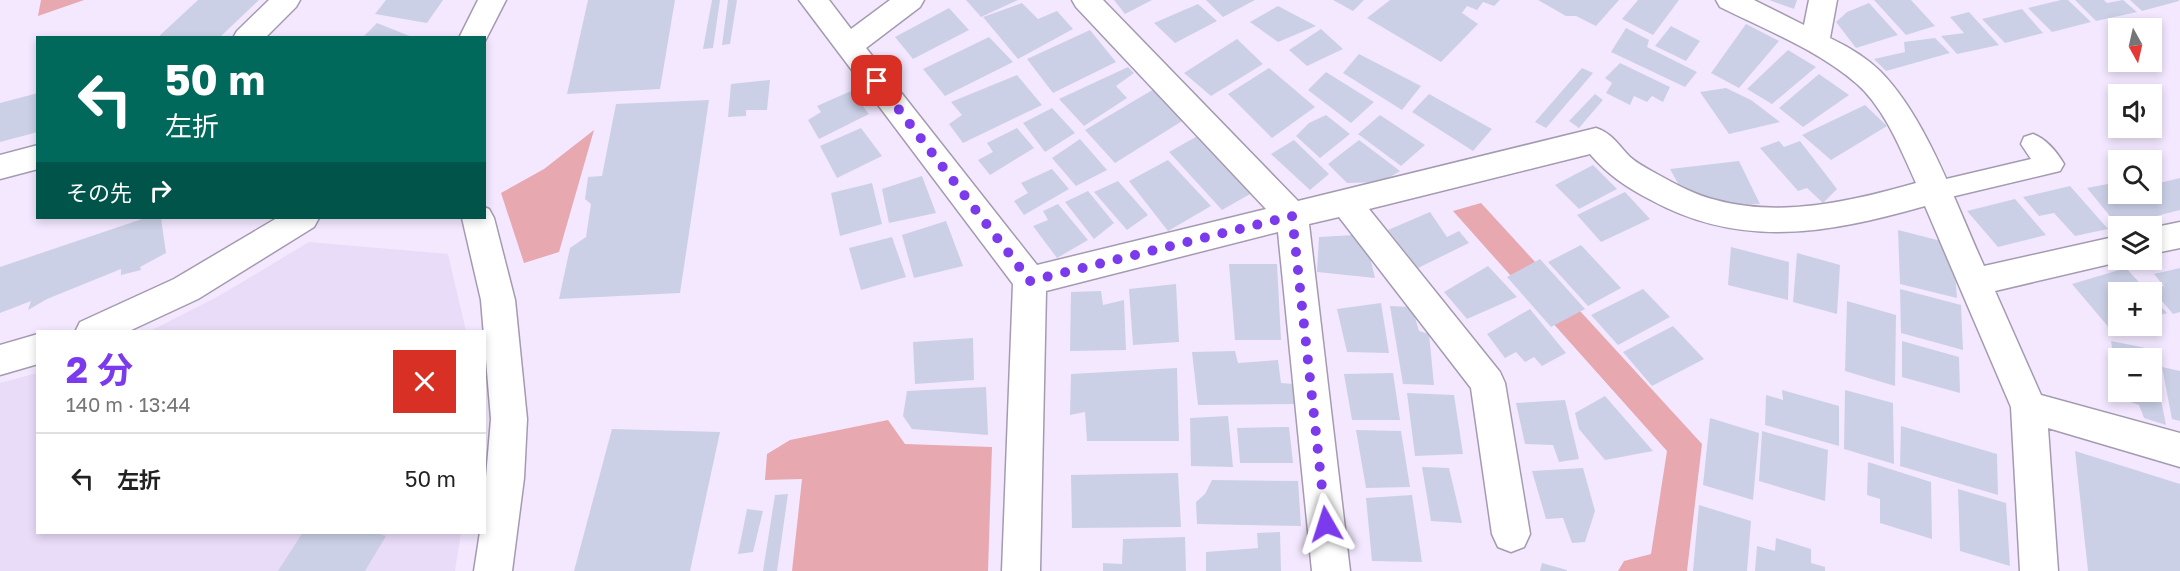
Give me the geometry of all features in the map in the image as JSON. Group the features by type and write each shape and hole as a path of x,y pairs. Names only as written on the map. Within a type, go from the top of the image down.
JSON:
{"street":[{"path":"249,36 286,0"},
{"path":"474,36 492,0"},
{"path":"813,0 1030,281 1021,571"},
{"path":"849,45 910,0"},
{"path":"1086,0 1292,216 1331,571"},
{"path":"1730,0 1815,42 1868,77 1884,95 1914,144 2029,407 2039,571"},
{"path":"1815,42 1824,0"},
{"path":"1030,281 1596,140 1621,167 1658,191 1710,213 1771,222 1822,219 1934,191"},
{"path":"0,167 36,158"},
{"path":"1346,202 1488,383 1510,534"},
{"path":"96,330 186,289 301,219"},
{"path":"478,219 498,300 508,419 506,478 493,571"},
{"path":"2162,239 2180,235"},
{"path":"1974,282 2108,251"},
{"path":"0,360 36,350"},
{"path":"2029,407 2180,450"}],"lane":[{"path":"1934,191 2052,164 2033,144"}],"shaded area":[{"path":"41,0 84,0 38,16"},
{"path":"594,130 559,252 524,263 501,193 544,169"},
{"path":"1481,203 1702,444 1687,571 1618,571 1624,561 1651,554 1667,451 1453,211"},
{"path":"309,242 448,254 466,330 152,330 217,297"},
{"path":"36,373 36,534 461,534 455,571 0,571 0,383"},
{"path":"888,420 905,444 992,447 988,571 792,571 802,479 765,480 767,454 790,440"}],"building":[{"path":"198,0 259,0 221,36 159,36"},
{"path":"386,0 443,0 427,23 375,14"},
{"path":"588,0 675,0 660,89 567,94"},
{"path":"712,0 720,0 713,48 703,49"},
{"path":"728,0 737,0 730,44 722,45"},
{"path":"966,0 1018,0 981,17"},
{"path":"1114,0 1152,0 1125,14"},
{"path":"1206,0 1255,0 1223,17"},
{"path":"1333,0 1364,0 1353,11"},
{"path":"1390,0 1500,0 1494,6 1483,2 1477,10 1467,6 1462,13 1478,24 1441,62 1367,18"},
{"path":"1538,0 1619,0 1596,26 1576,16 1566,16"},
{"path":"1638,0 1679,0 1653,35 1622,19"},
{"path":"1769,0 1797,0 1794,9"},
{"path":"1874,0 1911,0 1935,26 1906,35"},
{"path":"2068,0 2091,22 2052,32 2028,8"},
{"path":"2075,0 2104,0 2107,3 2123,0 2137,12 2108,18 2096,21"},
{"path":"2130,0 2179,0 2179,1 2142,11"},
{"path":"1022,3 1038,19 1057,11 1073,29 1018,59 983,17"},
{"path":"1869,3 1898,35 1856,48 1836,22 1847,12"},
{"path":"1198,4 1217,21 1175,43 1154,23"},
{"path":"1278,6 1316,26 1278,42 1250,22"},
{"path":"949,8 969,30 913,59 895,37"},
{"path":"2022,9 2043,33 2005,43 1982,19"},
{"path":"1969,12 1999,45 1957,54 1941,36 1964,33 1950,17"},
{"path":"377,23 410,36 364,36"},
{"path":"1746,24 1779,41 1739,88 1711,73"},
{"path":"1671,26 1700,41 1686,61 1655,46"},
{"path":"1626,28 1649,40 1647,47 1697,72 1685,87 1611,52"},
{"path":"1321,29 1343,49 1307,66 1289,50"},
{"path":"1090,30 1116,62 1053,93 1027,59"},
{"path":"989,37 1013,62 945,96 923,69"},
{"path":"1935,38 1950,53 1886,71 1874,59 1905,52 1904,42"},
{"path":"1237,39 1263,64 1211,96 1184,73"},
{"path":"1788,50 1816,67 1772,104 1747,89"},
{"path":"1359,54 1421,86 1402,110 1343,73"},
{"path":"1620,63 1670,87 1663,102 1652,96 1647,102 1634,96 1630,105 1606,93 1612,83 1605,78"},
{"path":"1128,67 1134,73 1116,86 1127,98 1084,126 1059,99"},
{"path":"1269,68 1315,107 1272,138 1228,94"},
{"path":"1582,68 1593,73 1546,128 1535,122"},
{"path":"1326,72 1374,102 1351,123 1308,90"},
{"path":"1819,74 1849,95 1803,127 1779,108"},
{"path":"1017,75 1042,105 963,143 949,124 962,115 951,102"},
{"path":"770,80 767,110 746,110 746,116 728,117 731,84"},
{"path":"1726,88 1751,100 1780,122 1729,134 1700,92"},
{"path":"1154,89 1187,118 1115,163 1085,130"},
{"path":"851,91 869,114 819,139 808,120 821,112 817,106"},
{"path":"36,94 36,133 0,142 0,103"},
{"path":"1429,94 1492,129 1473,151 1412,112"},
{"path":"1595,94 1603,100 1579,128 1569,121"},
{"path":"709,100 680,293 559,299 570,248 586,237 591,204 585,199 588,177 602,176 616,104"},
{"path":"1865,105 1887,126 1831,160 1802,135"},
{"path":"1052,108 1075,133 1045,152 1023,123"},
{"path":"1326,115 1350,134 1320,158 1296,136 1309,123"},
{"path":"1380,115 1425,145 1401,166 1358,134"},
{"path":"861,128 882,156 837,178 820,146"},
{"path":"1017,128 1034,148 990,175 978,160 993,152 987,143"},
{"path":"1201,134 1252,193 1222,210 1169,152"},
{"path":"1080,139 1107,170 1076,186 1052,158"},
{"path":"1294,140 1329,174 1310,190 1271,154"},
{"path":"1359,140 1400,171 1382,182 1347,183 1328,164"},
{"path":"1779,141 1784,147 1800,141 1837,189 1823,203 1807,188 1798,191 1760,148"},
{"path":"1168,160 1211,206 1168,231 1129,181"},
{"path":"1739,161 1760,204 1725,205 1685,196 1670,169"},
{"path":"1593,165 1617,189 1579,209 1555,185"},
{"path":"1052,169 1069,189 1024,215 1014,201 1028,193 1021,183"},
{"path":"922,176 936,213 889,223 882,189"},
{"path":"2180,178 2180,210 2157,216 2110,216 2087,188 2108,184 2108,204 2162,204 2162,182"},
{"path":"1118,181 1148,215 1127,230 1094,192"},
{"path":"872,183 882,224 840,236 831,193"},
{"path":"2070,186 2108,229 2075,236 2054,213 2039,216 2023,197"},
{"path":"1088,191 1114,223 1094,239 1065,202"},
{"path":"1625,192 1650,219 1601,242 1577,215"},
{"path":"2015,199 2046,235 1998,247 1967,211"},
{"path":"1058,204 1088,240 1057,258 1033,226 1048,220 1043,211"},
{"path":"1430,212 1447,237 1459,231 1469,243 1418,268 1388,230"},
{"path":"142,219 161,219 166,253 140,267 141,270 121,275 121,269 47,299 28,310 31,301 0,313 0,267"},
{"path":"946,221 963,266 914,278 902,235"},
{"path":"1898,230 1953,244 1957,298 1900,284"},
{"path":"1354,235 1368,249 1375,278 1317,272 1319,237"},
{"path":"892,237 906,277 861,290 849,248"},
{"path":"1581,245 1621,288 1588,306 1548,262"},
{"path":"1731,247 1789,262 1788,300 1728,285"},
{"path":"1797,253 1840,265 1837,314 1793,302"},
{"path":"1540,259 1585,309 1551,327 1507,277"},
{"path":"1229,264 1277,264 1281,340 1235,340"},
{"path":"1488,266 1517,297 1467,319 1444,292"},
{"path":"2180,268 2180,312 2173,314 2162,301 2162,286 2164,286 2154,274"},
{"path":"2119,270 2128,270 2139,282 2108,282 2108,326 2072,284"},
{"path":"1176,284 1179,342 1133,345 1129,289"},
{"path":"1643,289 1670,317 1618,345 1591,315"},
{"path":"1900,289 1961,305 1963,350 1901,333"},
{"path":"1101,291 1103,305 1124,300 1126,350 1070,351 1071,292"},
{"path":"1847,301 1896,315 1895,386 1845,371"},
{"path":"1381,303 1389,353 1347,352 1337,309"},
{"path":"1390,306 1412,307 1419,331 1429,334 1434,385 1403,384"},
{"path":"1530,309 1566,353 1542,366 1534,357 1525,362 1516,352 1505,358 1487,334"},
{"path":"1673,326 1704,359 1652,386 1623,352"},
{"path":"973,338 974,380 915,384 913,342"},
{"path":"1902,341 1959,357 1960,393 1902,377"},
{"path":"2111,341 2146,348 2112,348"},
{"path":"1235,351 1238,363 1278,360 1281,383 1294,384 1296,404 1198,405 1192,352"},
{"path":"2162,367 2180,371 2180,421 2172,419"},
{"path":"1177,368 1179,441 1087,441 1085,412 1070,415 1071,374"},
{"path":"1393,373 1400,420 1352,420 1344,374"},
{"path":"986,387 988,435 912,429 903,416 907,391"},
{"path":"1782,390 1839,406 1839,446 1765,425 1766,395 1783,400"},
{"path":"1845,390 1893,403 1894,464 1844,449"},
{"path":"1407,393 1454,395 1463,454 1415,456"},
{"path":"1605,396 1653,451 1605,460 1579,429 1575,413"},
{"path":"1565,400 1579,459 1559,462 1553,445 1525,444 1516,403"},
{"path":"2130,402 2161,402 2166,425 2144,418 2139,405"},
{"path":"1228,416 1233,467 1191,466 1190,418"},
{"path":"1710,418 1759,433 1753,500 1703,485"},
{"path":"1901,426 1997,454 1998,495 1900,466"},
{"path":"1289,427 1293,463 1240,463 1237,428"},
{"path":"612,429 720,432 690,571 574,571"},
{"path":"1356,430 1401,431 1410,487 1366,488"},
{"path":"1762,431 1828,450 1825,501 1759,481"},
{"path":"2075,451 2180,484 2180,571 2088,571"},
{"path":"1868,462 1931,482 1932,539 1880,523 1880,499 1867,495"},
{"path":"1422,467 1449,468 1462,523 1431,521"},
{"path":"1583,468 1595,511 1585,542 1572,543 1563,518 1546,519 1532,471"},
{"path":"1178,473 1181,527 1072,528 1071,475"},
{"path":"1212,480 1298,481 1301,526 1197,524 1196,502 1205,494"},
{"path":"1958,489 2006,503 2010,566 1960,551"},
{"path":"788,494 777,571 763,571 775,495"},
{"path":"1412,495 1422,562 1372,561 1366,498"},
{"path":"1699,505 1751,521 1747,571 1693,571"},
{"path":"747,509 763,511 753,552 738,554"},
{"path":"1280,532 1281,571 1206,571 1206,552 1258,548 1257,533"},
{"path":"302,534 380,534 386,536 365,571 278,571"},
{"path":"1185,537 1186,571 1103,571 1103,563 1122,564 1123,539"},
{"path":"1776,538 1811,549 1811,563 1825,567 1825,571 1755,571 1757,546 1775,551"},
{"path":"1542,563 1567,570 1567,571 1540,571"}],"route":[{"path":"877,81 1030,281 1292,216 1326,524"}]}
